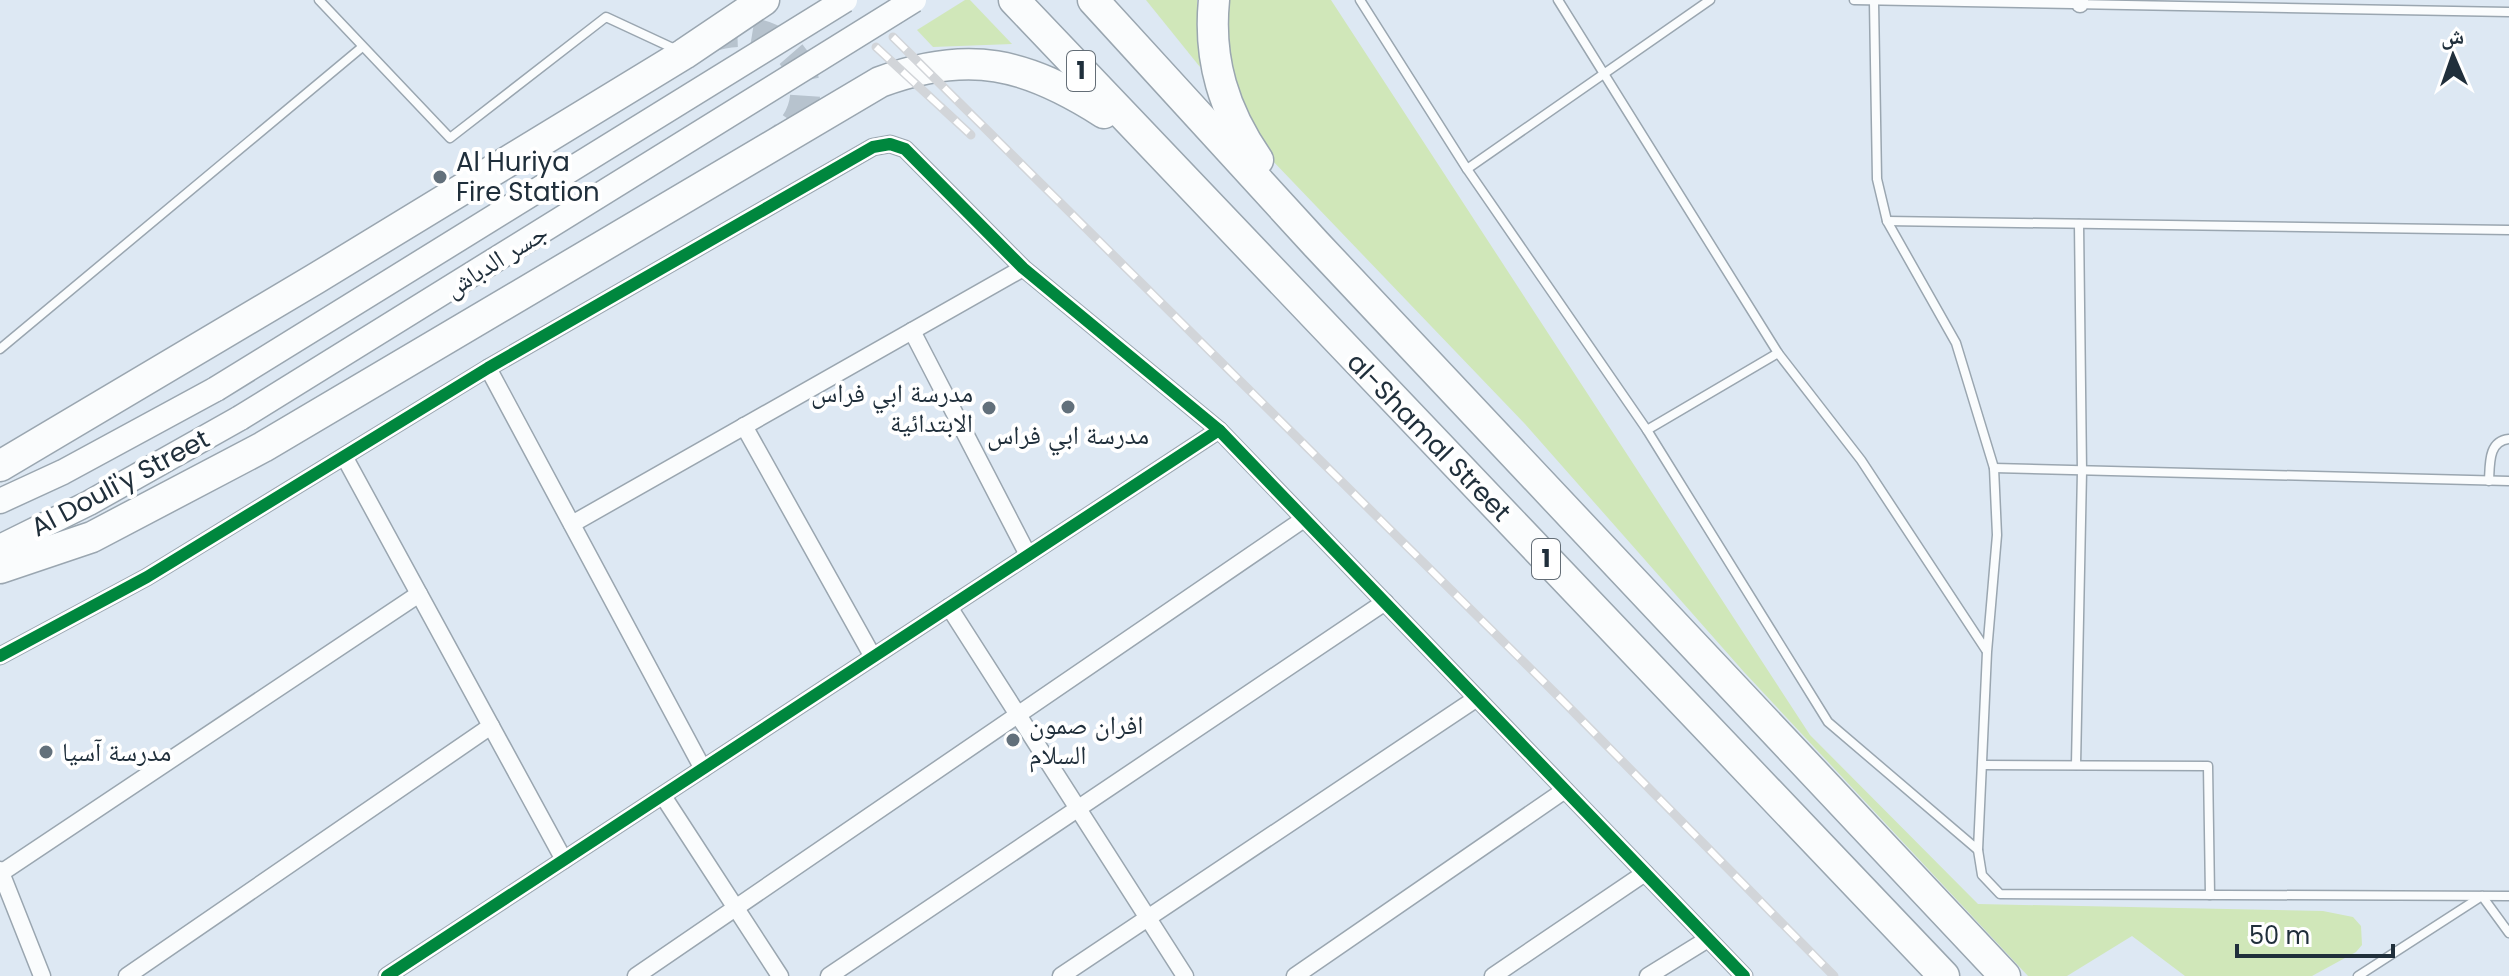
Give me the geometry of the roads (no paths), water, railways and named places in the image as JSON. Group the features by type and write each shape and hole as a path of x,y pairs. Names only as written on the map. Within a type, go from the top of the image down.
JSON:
{"highway":[{"path":"0,466 684,54 764,0"},
{"name":"al-Shamal Street","path":"1014,0 1944,976"},
{"name":"al-Shamal Street","path":"1093,0 1316,244 2005,976"},
{"path":"1214,0 1212,40 1227,104 1253,152 1316,244"},
{"path":"0,568 92,537 250,454 858,95 904,73 955,63 1018,69 1071,92 1148,142"}],"main road":[{"name":"جسر الدباش","path":"216,389 845,0"},
{"name":"جسر الدباش","path":"240,418 914,0"},
{"name":"Al Douli'y Street","path":"0,501 63,472 216,389"},
{"name":"Al Douli'y Street","path":"0,547 89,503 240,418"}],"street":[{"path":"0,656 147,577 488,368 882,146 905,149 1023,268 1219,430 1744,976"},
{"path":"572,524 1023,268"},
{"path":"912,331 1028,555"},
{"path":"488,368 703,769"},
{"path":"744,426 873,657"},
{"path":"387,976 1219,430"},
{"path":"345,458 564,860"},
{"path":"636,976 1304,519"},
{"path":"42,976 1,871 419,594"},
{"path":"829,976 1385,602"},
{"path":"949,607 1185,976"},
{"path":"1061,976 1477,698"},
{"path":"127,976 491,726"},
{"path":"1295,976 1565,790"},
{"path":"663,796 780,976"},
{"path":"1493,976 1645,873"},
{"path":"1648,976 1708,939"}],"lane":[{"path":"319,0 361,48 450,138 606,17 684,54"},
{"path":"1360,0 1467,169 1647,430 1828,722 1978,850"},
{"path":"1558,0 1778,353 1861,460 1987,652"},
{"path":"1467,169 1710,0"},
{"path":"1854,0 2509,12"},
{"path":"1874,2 1877,179 1887,221 1956,343 1994,468 1997,535 1987,652 1978,850 1982,875 2000,894 2509,896"},
{"path":"0,349 361,48"},
{"path":"1887,221 2509,230"},
{"path":"2076,765 2082,471 2079,224"},
{"path":"1647,430 1778,353"},
{"path":"2489,481 2492,449 2501,440 2509,439"},
{"path":"1994,468 2509,481"},
{"path":"1983,765 2208,766 2210,895"},
{"path":"2482,896 2509,933"},
{"path":"2358,976 2482,896"}],"tunnel":[{"path":"708,38 737,32 763,35 783,46 797,62 804,82 804,103 795,124 777,142"}],"railway":[{"path":"893,37 1555,693 1834,976"},
{"path":"876,47 971,135"}],"place":[{"name":"Al Huriya Fire Station","path":"440,177"},
{"name":"مدرسة ابي فراس","path":"1068,407"},
{"name":"مدرسة ابي فراس الابتدائية","path":"989,408"},
{"name":"افران صمون السلام","path":"1013,740"},
{"name":"مدرسة آسيا","path":"46,752"}]}
